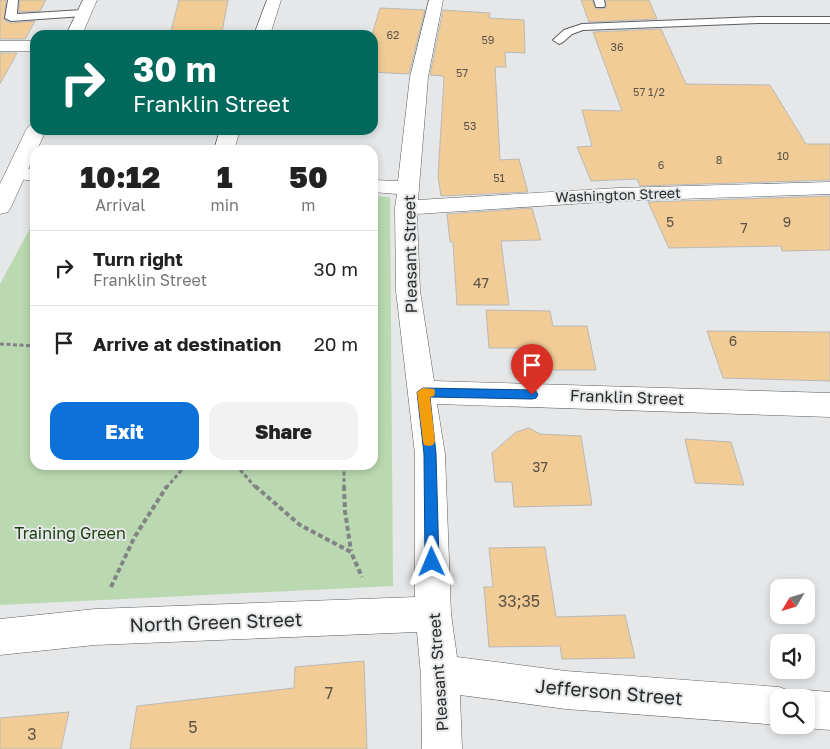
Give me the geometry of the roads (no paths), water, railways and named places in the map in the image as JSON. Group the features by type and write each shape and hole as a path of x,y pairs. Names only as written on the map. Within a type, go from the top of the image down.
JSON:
{"street":[{"path":"264,30 274,0"},
{"name":"Pleasant Street","path":"436,0 419,77 407,198 408,291 430,454 433,614 440,675 442,749"},
{"path":"76,30 86,7"},
{"path":"0,46 30,46"},
{"path":"0,207 26,174 30,156"},
{"name":"Washington Street","path":"378,188 407,198 507,200 830,188"},
{"name":"Franklin Street","path":"423,392 830,405"},
{"name":"North Green Street","path":"0,637 95,627 433,614"},
{"name":"Jefferson Street","path":"440,675 478,678 566,690 770,705"},
{"path":"815,710 830,711"}],"lane":[{"path":"13,0 11,18 86,7"},
{"path":"559,40 568,32 582,27 758,20 830,20"}],"park label":[{"name":"Training Green","path":"70,533"}]}
